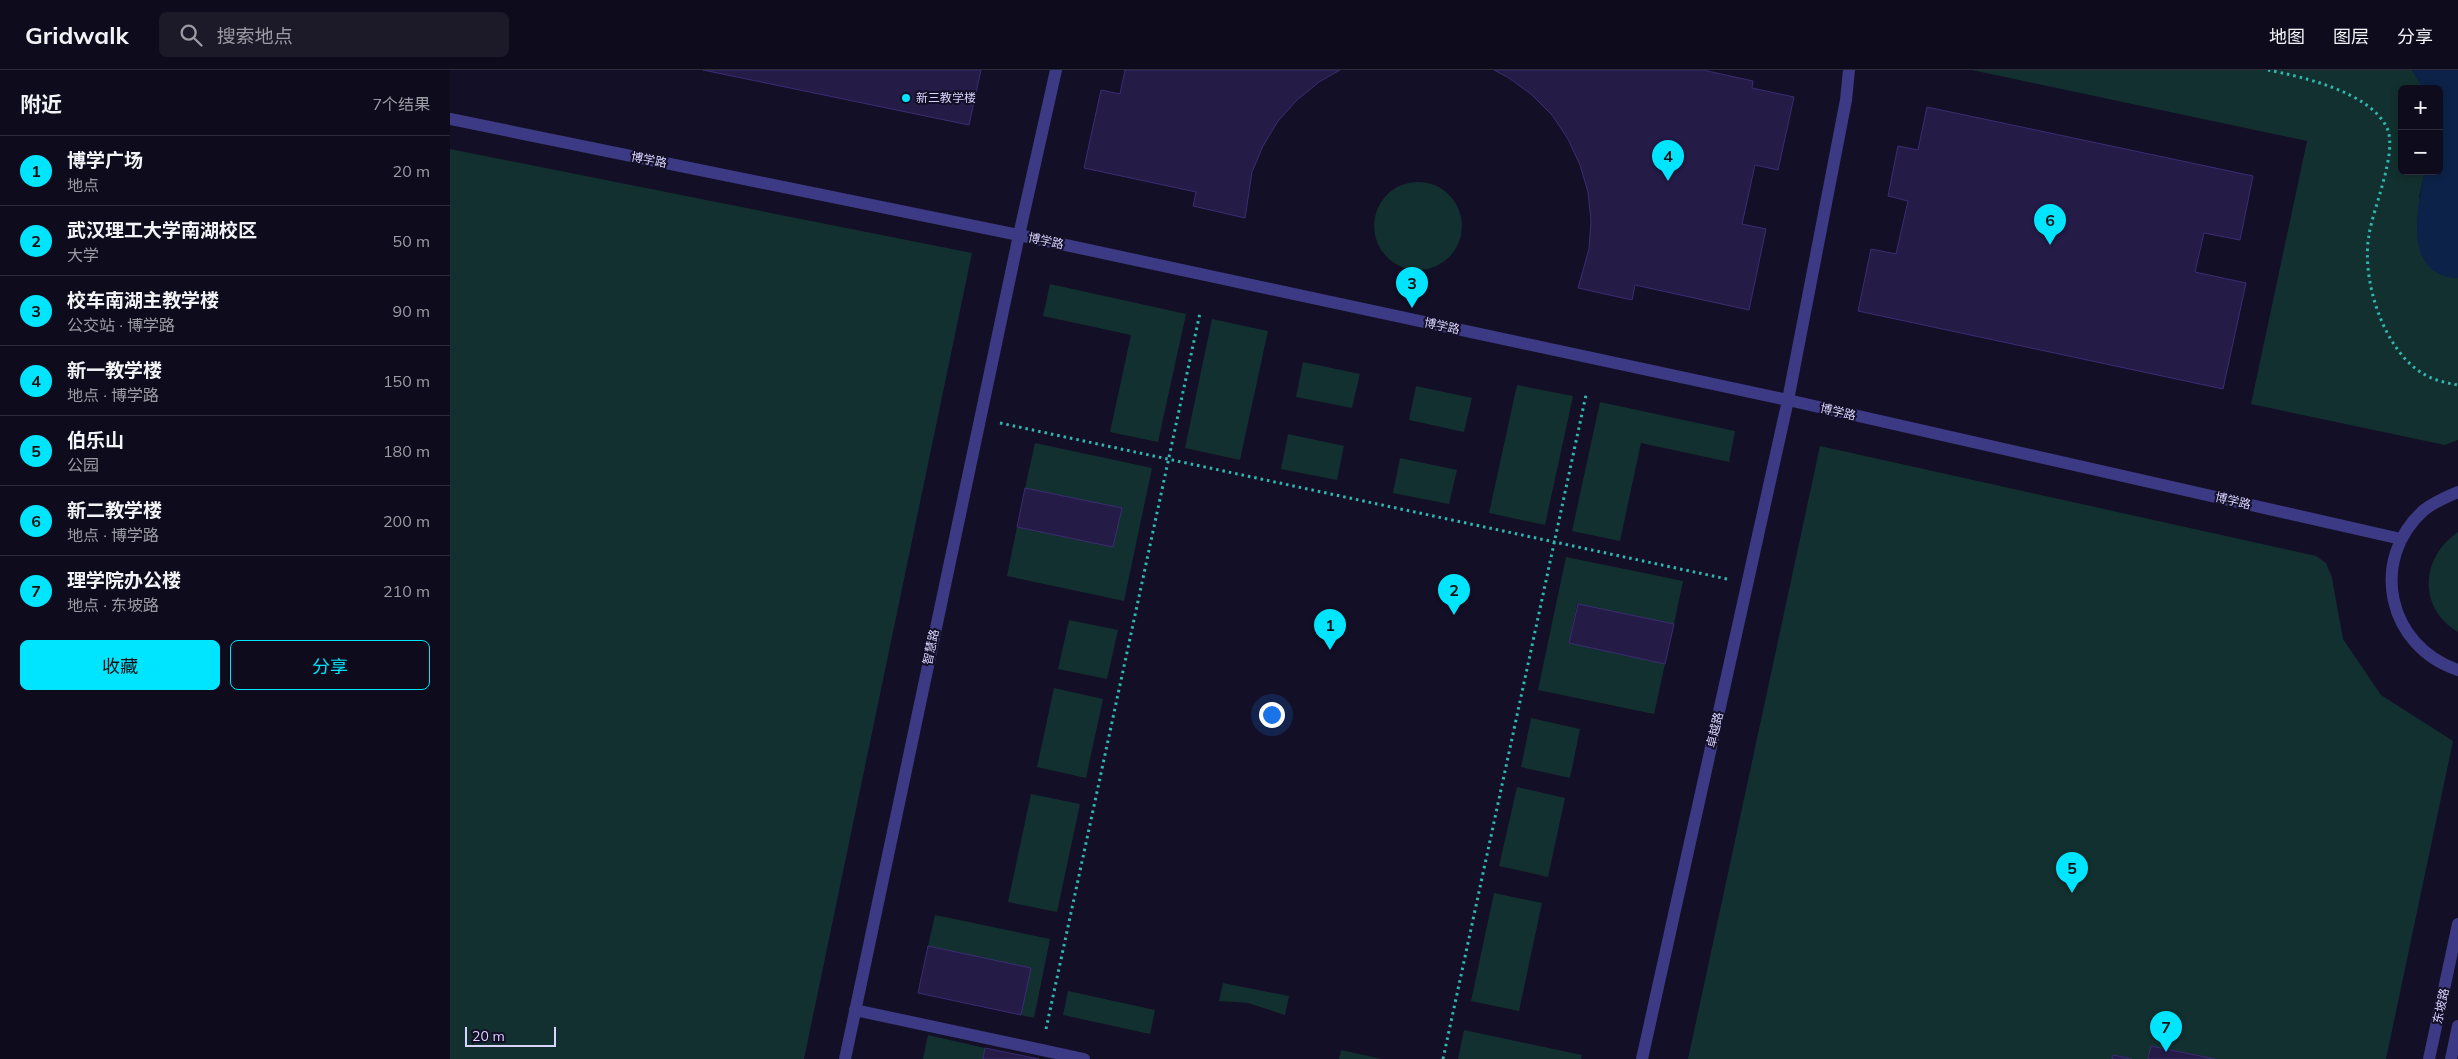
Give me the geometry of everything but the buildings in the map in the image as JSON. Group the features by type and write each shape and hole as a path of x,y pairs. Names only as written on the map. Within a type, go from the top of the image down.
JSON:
{"street":[{"name":"智慧路","path":"845,1059 1019,235 1056,70"},
{"name":"卓越路","path":"1642,1059 1788,400 1846,100 1849,70"},
{"name":"博学路","path":"450,119 1019,235 1788,400 2401,539"},
{"path":"2458,492 2426,509 2412,523 2401,539 2395,557 2392,576 2392,594 2405,630 2431,658 2458,670"},
{"name":"东坡路","path":"2430,1059 2458,924"},
{"path":"855,1010 1084,1059"},
{"name":"东坡路","path":"2451,1059 2458,1026"}],"path":[{"path":"2268,70 2290,74 2344,93 2370,108 2386,128 2390,152 2368,236 2368,271 2372,295 2392,340 2407,361 2423,374 2458,385"},
{"path":"1046,1029 1200,313"},
{"path":"1443,1059 1586,395"},
{"path":"980,419 1747,583"}],"green space":[{"path":"1972,70 2412,70 2421,85 2398,85 2398,175 2424,175 2419,197 2451,277 2458,278 2458,440 2445,445 2251,404 2307,141"},
{"path":"450,149 972,253 804,1059 450,1059"},
{"path":"1418,182 1435,185 1449,195 1459,209 1462,226 1459,243 1449,257 1435,267 1418,270 1401,267 1387,257 1377,243 1374,226 1377,209 1387,195 1401,185"},
{"path":"1050,284 1186,314 1158,442 1110,432 1131,335 1043,316"},
{"path":"1212,319 1268,331 1240,460 1185,448"},
{"path":"1303,362 1360,374 1352,408 1296,397"},
{"path":"1517,385 1573,396 1545,525 1489,513"},
{"path":"1416,386 1472,398 1464,432 1409,420"},
{"path":"1600,402 1735,431 1729,462 1641,443 1620,541 1572,531"},
{"path":"1288,434 1344,446 1337,480 1281,469"},
{"path":"1035,443 1152,468 1124,601 1007,576 1017,527 1113,547 1121,508 1025,488"},
{"path":"1820,446 2316,556 2326,563 2332,578 2343,639 2381,695 2453,741 2386,1059 2215,1059 2151,1046 2148,1059 1688,1059"},
{"path":"1400,458 1457,470 1449,504 1393,493"},
{"path":"2458,532 2458,632 2445,622 2435,610 2430,596 2429,582 2431,568 2437,555 2446,542"},
{"path":"1566,557 1683,581 1674,624 1577,604 1569,643 1665,664 1654,714 1538,690"},
{"path":"1069,620 1118,630 1107,679 1058,669"},
{"path":"1054,688 1103,699 1086,778 1037,767"},
{"path":"1531,718 1580,729 1570,778 1521,767"},
{"path":"1517,787 1565,798 1548,877 1499,866"},
{"path":"1031,794 1080,804 1057,912 1008,902"},
{"path":"1494,893 1542,903 1519,1011 1471,1001"},
{"path":"935,915 1050,939 1034,1018 1021,1015 928,946"},
{"path":"1223,983 1289,996 1285,1015 1248,1003 1219,1001"},
{"path":"1068,991 1155,1010 1150,1034 1063,1015"},
{"path":"1464,1030 1582,1055 1581,1059 1458,1059"},
{"path":"928,1035 985,1048 983,1059 923,1059"},
{"path":"1341,1050 1382,1059 1339,1059"}],"water":[{"path":"2412,70 2458,70 2458,278 2440,274 2428,266 2421,253 2417,238 2419,203 2424,175 2443,175 2443,85 2421,85"}],"place":[{"name":"新三教学楼","path":"906,98"},
{"name":"新一教学楼","path":"1668,181"},
{"name":"新二教学楼","path":"2050,245"},
{"name":"校车南湖主教学楼","path":"1412,308"},
{"name":"武汉理工大学南湖校区","path":"1454,615"},
{"name":"博学广场","path":"1330,650"},
{"name":"伯乐山","path":"2072,893"},
{"name":"理学院办公楼","path":"2166,1052"}]}
